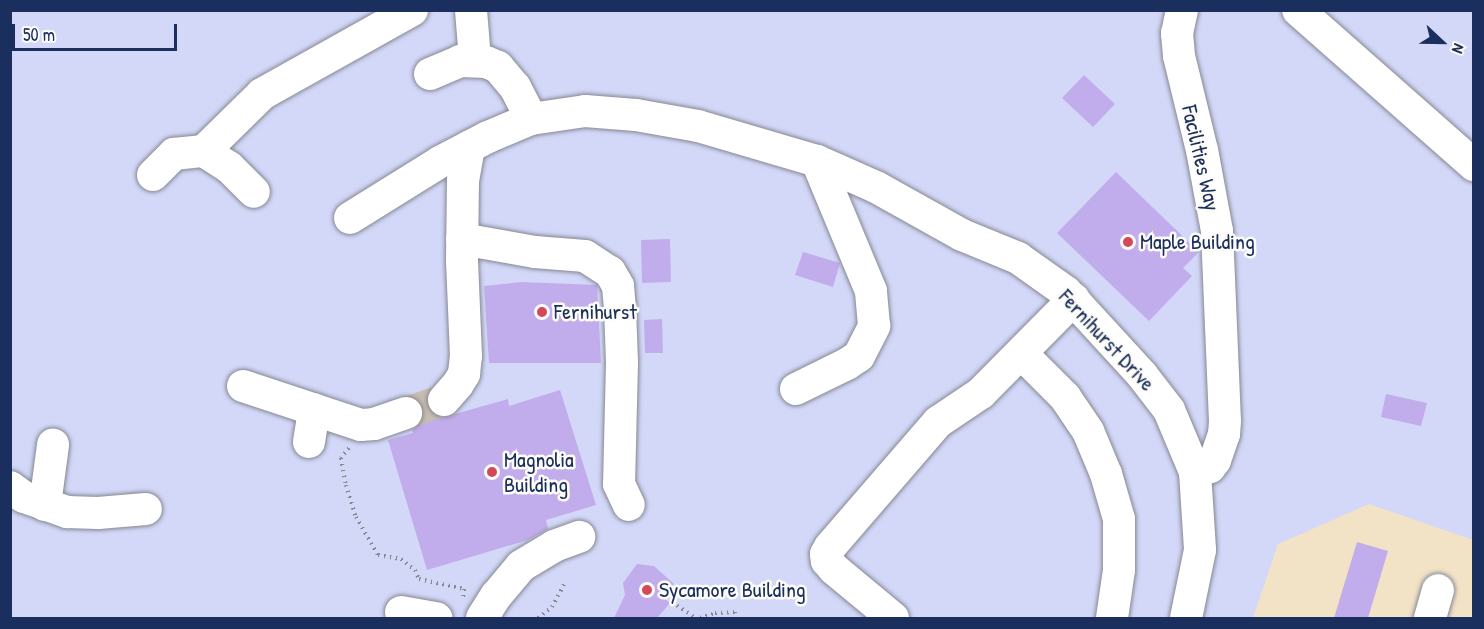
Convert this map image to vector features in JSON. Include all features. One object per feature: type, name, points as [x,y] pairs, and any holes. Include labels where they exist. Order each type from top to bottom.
[{"type":"lane","points":[[204,151],[262,94],[412,10]]},
{"type":"lane","points":[[471,10],[475,60]]},
{"type":"lane","name":"Facilities Way","points":[[1182,10],[1178,22],[1177,44],[1217,231],[1225,422],[1224,434],[1215,460],[1210,467],[1195,472]]},
{"type":"lane","points":[[1298,10],[1473,165]]},
{"type":"lane","points":[[429,74],[460,61],[486,62],[504,74],[515,87],[531,119]]},
{"type":"lane","name":"Fernihurst Drive","points":[[350,218],[394,189],[469,147],[531,119],[585,111],[670,119],[803,158],[876,186],[962,235],[1018,258],[1074,300],[1142,375],[1169,410],[1195,472],[1200,550],[1186,618]]},
{"type":"lane","points":[[444,400],[464,374],[466,356],[462,239],[464,181],[469,147]]},
{"type":"lane","points":[[153,175],[174,154],[204,151],[229,167],[254,192]]},
{"type":"lane","points":[[796,389],[826,376],[859,356],[874,326],[871,291],[803,158]]},
{"type":"lane","points":[[462,239],[535,252],[585,256],[610,272],[618,286],[620,308],[622,363],[619,484],[629,505]]},
{"type":"lane","points":[[893,618],[834,569],[827,561],[826,554],[938,422],[981,393],[1074,300]]},
{"type":"lane","points":[[1022,354],[1065,397],[1088,431],[1106,474],[1119,519],[1119,570],[1112,618]]},
{"type":"lane","points":[[243,386],[360,425],[374,424],[406,413]]},
{"type":"lane","points":[[309,442],[314,409]]},
{"type":"lane","points":[[45,505],[53,445]]},
{"type":"lane","points":[[10,487],[24,497],[67,512],[146,509]]},
{"type":"lane","points":[[473,610],[496,596],[521,566],[554,546],[579,537]]},
{"type":"lane","points":[[401,612],[436,618]]},
{"type":"path","points":[[352,445],[342,458],[346,485],[356,517],[378,555],[401,559],[415,570],[419,579],[464,589],[473,610]]},
{"type":"path","points":[[538,618],[552,607],[565,583]]},
{"type":"path","points":[[672,602],[698,618],[735,612],[736,618]]},
{"type":"shaded area","points":[[10,11],[1473,11],[1473,540],[1369,504],[1278,544],[1253,618],[11,618]]},
{"type":"building","points":[[1084,75],[1115,104],[1093,127],[1062,98]]},
{"type":"building","name":"Maple Building","points":[[1116,172],[1199,252],[1183,268],[1192,276],[1149,321],[1057,233]]},
{"type":"building","points":[[670,239],[671,282],[642,283],[641,240]]},
{"type":"building","points":[[803,252],[840,263],[833,287],[795,275]]},
{"type":"building","name":"Fernihurst","points":[[521,282],[597,285],[601,363],[489,363],[484,286]]},
{"type":"building","points":[[662,319],[663,353],[645,353],[644,320]]},
{"type":"building","name":"Magnolia Building","points":[[560,390],[596,505],[546,520],[548,529],[528,540],[427,570],[388,440],[413,433],[412,430],[420,424],[424,416],[423,408],[414,398],[428,394],[427,406],[433,414],[441,418],[508,399],[509,406]]},
{"type":"building","points":[[1386,394],[1427,403],[1421,426],[1381,417]]},
{"type":"building","points":[[1357,542],[1388,551],[1368,618],[1334,618]]},
{"type":"building","name":"Sycamore Building","points":[[637,564],[654,566],[674,584],[664,598],[670,603],[657,618],[614,618],[625,595],[623,583]]},
{"type":"tunnel","points":[[406,413],[444,400]]},
{"type":"place","name":"Maple Building","points":[[1128,242]]},
{"type":"place","name":"Fernihurst","points":[[542,312]]},
{"type":"place","name":"Magnolia Building","points":[[492,472]]},
{"type":"place","name":"Sycamore Building","points":[[647,590]]}]
